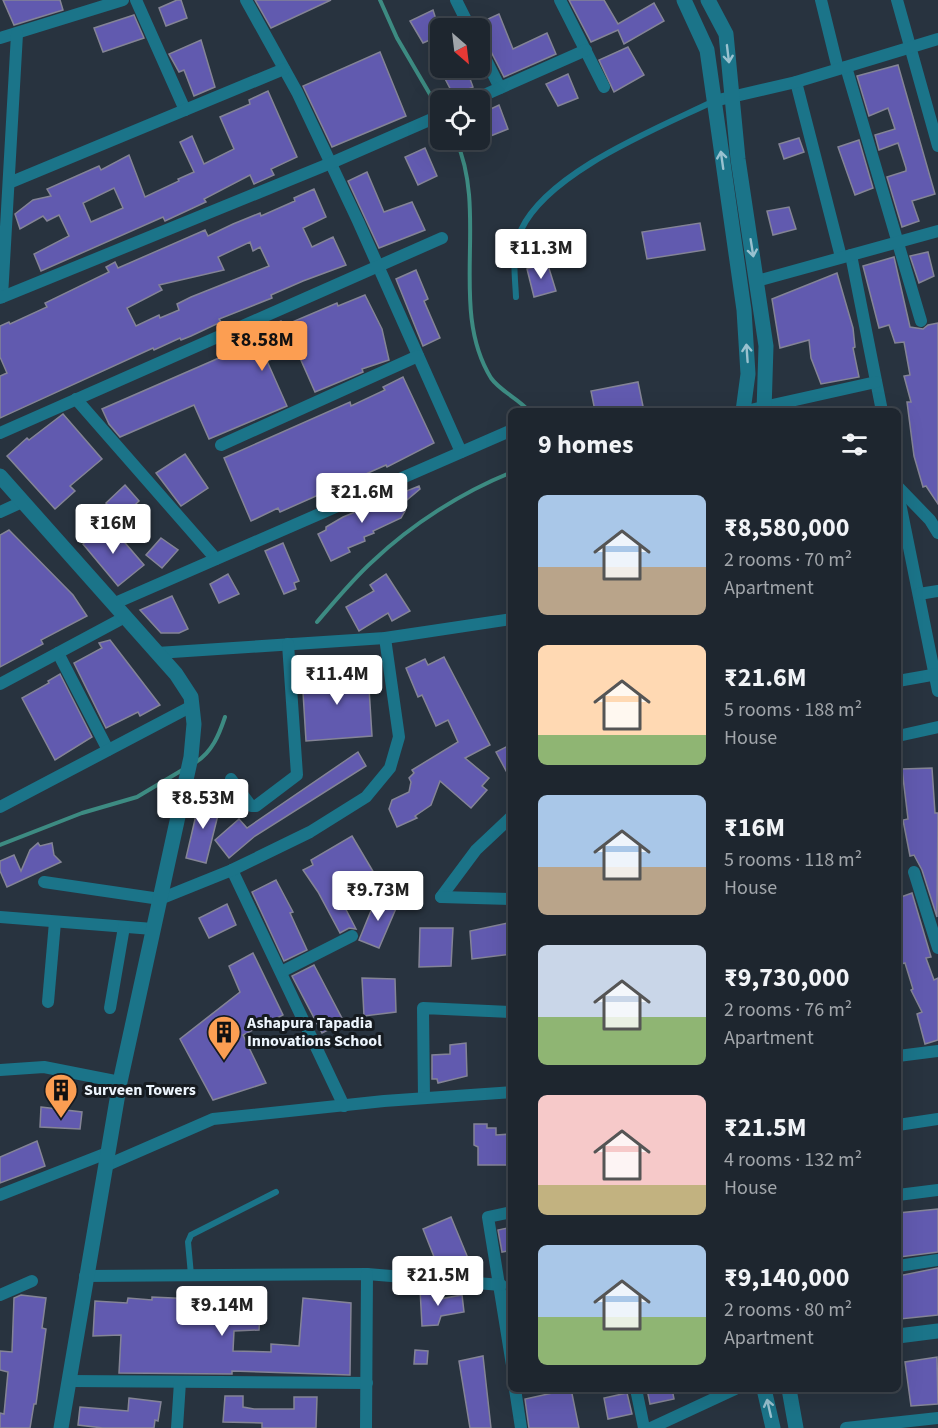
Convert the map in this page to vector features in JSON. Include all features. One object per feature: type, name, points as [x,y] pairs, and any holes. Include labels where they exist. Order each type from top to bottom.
[{"type":"street","points":[[0,38],[123,0]]},
{"type":"street","points":[[136,0],[185,110]]},
{"type":"street","points":[[246,0],[331,163],[461,452]]},
{"type":"street","points":[[456,0],[465,18]]},
{"type":"street","points":[[560,0],[604,87]]},
{"type":"street","points":[[684,0],[707,50],[744,310],[748,374],[745,408]]},
{"type":"street","points":[[708,0],[726,34],[738,159],[766,346],[765,408]]},
{"type":"street","points":[[821,0],[900,241],[921,321]]},
{"type":"street","points":[[897,0],[938,146]]},
{"type":"street","points":[[17,34],[1,297],[331,163],[430,119]]},
{"type":"street","points":[[714,101],[796,82],[938,39]]},
{"type":"street","points":[[490,92],[586,50]]},
{"type":"street","points":[[490,68],[500,88]]},
{"type":"street","points":[[9,183],[284,69]]},
{"type":"street","points":[[796,82],[846,256],[881,408]]},
{"type":"street","points":[[757,281],[938,231]]},
{"type":"street","points":[[0,433],[442,238]]},
{"type":"street","points":[[221,445],[418,356]]},
{"type":"street","points":[[769,408],[876,382]]},
{"type":"street","points":[[76,399],[216,559]]},
{"type":"street","points":[[114,604],[508,432]]},
{"type":"street","points":[[0,476],[176,674],[191,697],[194,724],[188,778],[120,1082],[85,1275],[61,1428]]},
{"type":"street","points":[[901,490],[930,520],[938,534]]},
{"type":"street","points":[[0,512],[22,502]]},
{"type":"street","points":[[901,507],[938,691]]},
{"type":"street","points":[[919,594],[938,591]]},
{"type":"street","points":[[0,684],[125,617]]},
{"type":"street","points":[[157,653],[385,638],[508,620]]},
{"type":"street","points":[[44,882],[160,899],[232,870],[310,832],[366,797],[390,768],[399,737],[385,638]]},
{"type":"street","points":[[231,779],[251,807],[297,775],[288,644]]},
{"type":"street","points":[[58,653],[108,750]]},
{"type":"street","points":[[901,681],[936,675]]},
{"type":"street","points":[[0,806],[192,706]]},
{"type":"street","points":[[901,735],[938,728]]},
{"type":"street","points":[[508,820],[476,850],[441,897],[508,899]]},
{"type":"street","points":[[232,870],[344,1106]]},
{"type":"street","points":[[914,872],[938,948]]},
{"type":"street","points":[[0,917],[153,929]]},
{"type":"street","points":[[48,1002],[55,922]]},
{"type":"street","points":[[110,1008],[124,927]]},
{"type":"street","points":[[281,972],[352,936]]},
{"type":"street","points":[[423,1098],[423,1008],[508,1012]]},
{"type":"street","points":[[901,1056],[938,1051]]},
{"type":"street","points":[[0,1070],[44,1066],[120,1082]]},
{"type":"street","points":[[0,1195],[106,1160],[213,1119],[423,1098],[508,1092]]},
{"type":"street","points":[[901,1125],[938,1119]]},
{"type":"street","points":[[901,1195],[938,1190]]},
{"type":"street","points":[[507,1304],[501,1285],[488,1217],[508,1213]]},
{"type":"street","points":[[901,1266],[938,1260]]},
{"type":"street","points":[[85,1275],[367,1274],[501,1285]]},
{"type":"street","points":[[366,1428],[367,1274]]},
{"type":"street","points":[[0,1296],[32,1281]]},
{"type":"street","points":[[901,1336],[938,1331]]},
{"type":"street","points":[[69,1381],[367,1383]]},
{"type":"street","points":[[177,1428],[180,1382]]},
{"type":"street","points":[[515,1392],[521,1428]]},
{"type":"street","points":[[637,1392],[644,1428]]},
{"type":"street","points":[[651,1428],[729,1392]]},
{"type":"street","points":[[765,1392],[773,1428]]},
{"type":"street","points":[[790,1392],[796,1428]]},
{"type":"street","points":[[846,1428],[938,1418]]},
{"type":"lane","points":[[516,297],[514,250],[521,230],[534,210],[588,164],[714,101]]},
{"type":"lane","points":[[190,1275],[188,1242],[191,1235],[276,1192]]},
{"type":"building","points":[[3,0],[60,0],[63,10],[14,25]]},
{"type":"building","points":[[181,0],[187,18],[166,26],[159,8]]},
{"type":"building","points":[[255,0],[331,0],[271,28]]},
{"type":"building","points":[[569,0],[604,0],[618,24],[654,3],[664,21],[624,44],[618,30],[591,42]]},
{"type":"building","points":[[433,10],[436,18],[430,18],[430,40],[423,43],[410,21]]},
{"type":"building","points":[[499,14],[513,49],[547,33],[556,54],[504,77],[490,50],[490,18]]},
{"type":"building","points":[[134,15],[144,38],[103,52],[94,28]]},
{"type":"building","points":[[201,40],[215,87],[194,96],[184,70],[179,72],[169,54]]},
{"type":"building","points":[[628,47],[644,75],[614,92],[599,60]]},
{"type":"building","points":[[380,52],[406,116],[332,147],[303,86]]},
{"type":"building","points":[[898,65],[935,194],[912,201],[919,221],[902,227],[887,177],[906,171],[906,168],[898,143],[879,150],[875,135],[895,129],[888,108],[869,116],[857,76]]},
{"type":"building","points":[[568,74],[578,98],[558,106],[546,84]]},
{"type":"building","points":[[445,78],[470,78],[473,87],[467,90],[451,90]]},
{"type":"building","points":[[268,91],[297,157],[271,169],[274,175],[254,184],[250,175],[204,199],[206,202],[165,221],[163,217],[41,271],[34,254],[69,236],[59,215],[47,221],[43,216],[20,229],[15,214],[33,200],[51,196],[47,189],[99,166],[101,170],[129,155],[145,197],[179,181],[178,179],[194,172],[180,142],[192,136],[204,164],[234,149],[220,117],[250,104],[249,100]],"holes":[[[114,188],[123,208],[91,222],[83,203]]]},
{"type":"building","points":[[499,105],[508,129],[490,136],[490,109]]},
{"type":"building","points":[[799,138],[804,152],[784,159],[779,144]]},
{"type":"building","points":[[859,140],[873,188],[855,195],[838,147]]},
{"type":"building","points":[[425,148],[437,176],[418,185],[405,157]]},
{"type":"building","points":[[367,172],[384,212],[412,202],[425,230],[379,248],[348,181]]},
{"type":"building","points":[[314,189],[326,217],[303,228],[312,247],[333,237],[346,265],[271,295],[272,298],[219,319],[221,322],[191,336],[181,340],[180,338],[154,350],[153,348],[0,418],[0,376],[7,373],[0,357],[0,326],[9,322],[10,324],[47,307],[45,303],[109,272],[106,267],[115,262],[118,268],[205,230],[208,236],[260,213],[261,216],[295,201],[294,198]],"holes":[[[250,242],[253,251],[260,247],[269,266],[191,297],[177,304],[179,310],[160,318],[159,315],[136,326],[127,308],[162,290],[159,285],[224,270],[218,257]]]},
{"type":"building","points":[[789,207],[796,229],[773,235],[767,211]]},
{"type":"building","points":[[700,223],[705,250],[647,259],[642,232]]},
{"type":"building","points":[[928,252],[934,276],[919,283],[910,256]]},
{"type":"building","points":[[894,257],[910,327],[923,329],[928,325],[938,323],[938,504],[926,486],[923,487],[914,456],[907,402],[911,402],[904,376],[910,375],[904,342],[895,343],[889,325],[879,328],[863,266]]},
{"type":"building","points":[[547,262],[556,291],[534,297],[527,269]]},
{"type":"building","points":[[416,270],[428,299],[424,301],[440,338],[423,346],[396,279]]},
{"type":"building","points":[[837,273],[853,328],[855,347],[853,348],[859,377],[821,384],[811,358],[809,340],[780,348],[772,299]]},
{"type":"building","points":[[365,295],[382,329],[389,360],[362,369],[363,372],[315,392],[296,349],[267,361],[287,406],[209,439],[194,405],[120,437],[109,424],[102,409],[265,338],[261,330],[281,321],[283,326],[337,303],[338,306]]},
{"type":"building","points":[[403,377],[434,443],[387,467],[386,465],[280,512],[278,508],[251,521],[224,458],[350,402],[351,406],[385,390],[383,387]]},
{"type":"building","points":[[638,382],[643,408],[594,408],[591,391]]},
{"type":"building","points":[[63,414],[102,459],[70,486],[75,491],[55,509],[7,456],[27,438],[29,440]]},
{"type":"building","points":[[185,454],[208,488],[181,506],[156,473]]},
{"type":"building","points":[[125,485],[139,501],[120,519],[106,503]]},
{"type":"building","points":[[419,486],[420,489],[401,505],[405,511],[401,518],[373,531],[374,533],[364,537],[365,541],[348,548],[350,552],[331,561],[318,534],[326,530],[326,527],[343,517]]},
{"type":"building","points":[[108,523],[144,565],[118,586],[83,544]]},
{"type":"building","points":[[9,530],[73,595],[87,616],[41,640],[43,644],[0,667],[0,535]]},
{"type":"building","points":[[161,538],[178,550],[162,568],[146,555]]},
{"type":"building","points":[[283,543],[299,581],[294,583],[296,589],[284,594],[265,551]]},
{"type":"building","points":[[228,574],[239,594],[219,603],[210,584]]},
{"type":"building","points":[[386,574],[410,611],[392,621],[388,613],[359,631],[346,607],[374,591],[370,585]]},
{"type":"building","points":[[172,596],[188,629],[179,633],[161,633],[140,610]]},
{"type":"building","points":[[110,640],[160,705],[140,716],[138,712],[106,728],[74,663],[102,648],[99,643]]},
{"type":"building","points":[[444,657],[490,745],[465,758],[489,778],[482,786],[487,790],[471,808],[440,781],[431,805],[415,816],[417,818],[397,827],[389,809],[392,800],[409,792],[411,782],[409,778],[414,773],[412,770],[458,742],[448,720],[436,726],[422,695],[418,697],[406,668],[425,659],[428,665]]},
{"type":"building","points":[[368,672],[372,736],[306,741],[302,676]]},
{"type":"building","points":[[60,674],[92,737],[55,760],[22,698]]},
{"type":"building","points":[[508,746],[508,774],[496,752]]},
{"type":"building","points":[[358,752],[366,766],[255,836],[229,858],[215,840],[239,819],[247,828]]},
{"type":"building","points":[[932,768],[935,813],[938,813],[937,917],[922,870],[914,855],[910,856],[903,820],[908,819],[902,769]]},
{"type":"building","points":[[200,798],[221,803],[206,863],[186,858]]},
{"type":"building","points":[[352,836],[374,873],[338,894],[356,929],[349,928],[340,933],[303,870],[313,865],[311,860]]},
{"type":"building","points":[[38,843],[40,846],[52,843],[54,855],[61,862],[7,887],[0,871],[0,861],[14,855],[21,871],[30,850]]},
{"type":"building","points":[[276,880],[293,912],[290,913],[307,950],[284,961],[252,892]]},
{"type":"building","points":[[912,893],[931,957],[926,958],[934,980],[938,978],[938,1040],[925,1044],[917,1014],[922,1012],[911,990],[913,989],[905,963],[901,964],[901,897]]},
{"type":"building","points":[[377,896],[397,906],[379,948],[359,940]]},
{"type":"building","points":[[227,904],[236,925],[209,938],[199,918]]},
{"type":"building","points":[[508,923],[508,954],[472,959],[470,931]]},
{"type":"building","points":[[420,928],[453,928],[451,966],[419,967]]},
{"type":"building","name":"Ashapura Tapadia Innovations School","points":[[253,953],[283,1015],[243,1035],[266,1083],[213,1100],[180,1039],[240,992],[229,966]]},
{"type":"building","points":[[314,965],[344,1022],[322,1033],[292,976]]},
{"type":"building","points":[[362,978],[395,979],[396,1012],[364,1016]]},
{"type":"building","points":[[466,1043],[467,1076],[438,1083],[437,1079],[432,1079],[432,1055],[450,1054],[450,1045]]},
{"type":"building","name":"Surveen Towers","points":[[41,1107],[82,1112],[80,1129],[40,1127]]},
{"type":"building","points":[[474,1124],[487,1124],[487,1128],[496,1128],[496,1135],[508,1134],[508,1165],[478,1165],[478,1147],[474,1145]]},
{"type":"building","points":[[37,1141],[45,1166],[0,1183],[0,1157]]},
{"type":"building","points":[[938,1209],[938,1252],[901,1257],[901,1213]]},
{"type":"building","points":[[451,1217],[470,1263],[447,1272],[440,1272],[423,1229]]},
{"type":"building","points":[[508,1228],[508,1251],[502,1252],[498,1230]]},
{"type":"building","points":[[938,1268],[938,1315],[901,1319],[901,1275]]},
{"type":"building","points":[[434,1288],[434,1300],[462,1295],[464,1312],[441,1316],[438,1325],[422,1326],[420,1289]]},
{"type":"building","points":[[21,1295],[46,1298],[42,1328],[46,1329],[36,1404],[34,1404],[30,1428],[0,1428],[0,1413],[4,1414],[8,1372],[0,1370],[0,1351],[12,1352],[14,1298]]},
{"type":"building","points":[[241,1296],[261,1297],[259,1330],[234,1331],[233,1351],[271,1352],[271,1344],[299,1346],[303,1298],[351,1303],[350,1375],[232,1371],[232,1374],[119,1373],[121,1335],[93,1336],[95,1301],[127,1303],[128,1298],[152,1300],[152,1297],[241,1301]]},
{"type":"building","points":[[415,1350],[428,1351],[427,1364],[414,1364]]},
{"type":"building","points":[[483,1356],[491,1428],[470,1428],[459,1361]]},
{"type":"building","points":[[937,1357],[938,1404],[911,1406],[905,1362]]},
{"type":"building","points":[[557,1392],[572,1392],[579,1428],[529,1428],[525,1399]]},
{"type":"building","points":[[648,1392],[673,1392],[674,1399],[650,1404]]},
{"type":"building","points":[[627,1393],[632,1414],[608,1419],[604,1398]]},
{"type":"building","points":[[225,1396],[243,1396],[243,1407],[254,1409],[294,1409],[294,1397],[317,1397],[316,1428],[262,1428],[262,1423],[223,1422]]},
{"type":"building","points":[[129,1398],[161,1402],[158,1421],[155,1420],[154,1428],[103,1428],[78,1425],[80,1407],[128,1411]]},
{"type":"waterway","points":[[380,0],[397,38],[430,94]]},
{"type":"waterway","points":[[459,150],[465,169],[469,199],[470,292],[472,322],[479,351],[495,383],[526,408]]},
{"type":"waterway","points":[[317,622],[358,575],[404,534],[456,499],[508,474]]},
{"type":"waterway","points":[[196,762],[214,742],[225,717]]},
{"type":"waterway","points":[[0,845],[82,813],[137,797],[184,769]]},
{"type":"place","name":"Ashapura Tapadia Innovations School","points":[[224,1061]]},
{"type":"place","name":"Surveen Towers","points":[[61,1119]]}]
